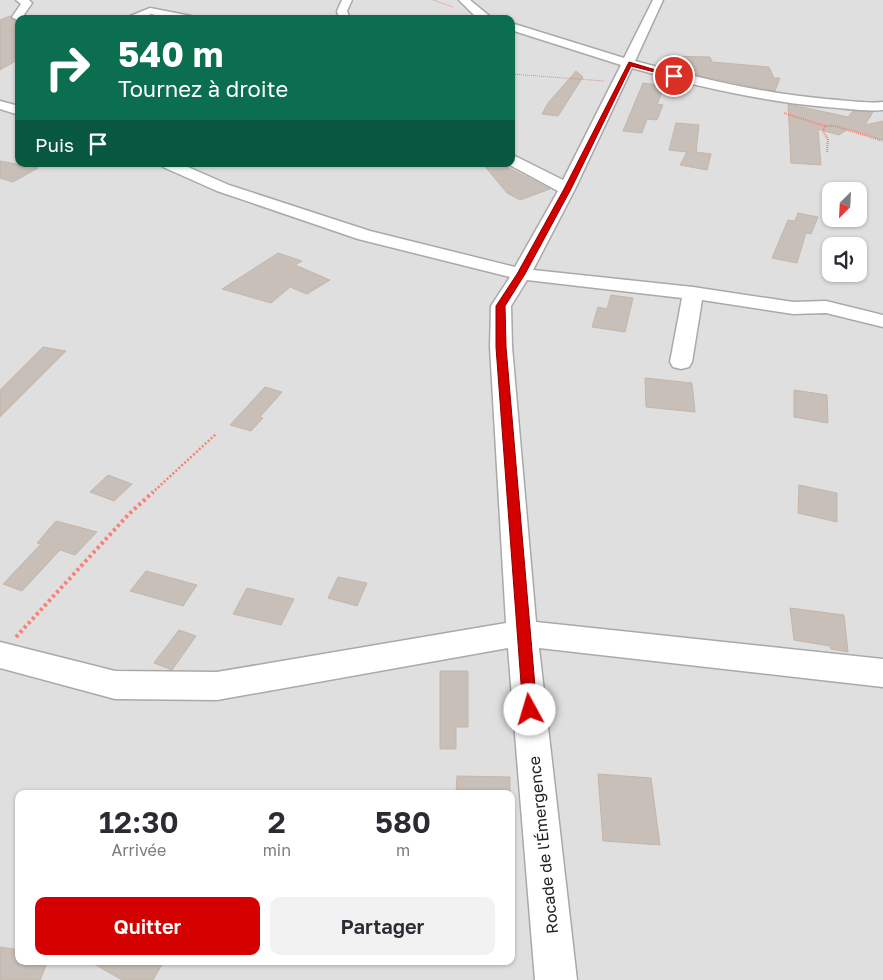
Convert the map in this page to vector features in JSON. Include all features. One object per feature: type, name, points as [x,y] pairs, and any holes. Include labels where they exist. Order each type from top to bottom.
[{"type":"street","points":[[18,15],[27,2],[21,0]]},
{"type":"street","points":[[344,15],[342,11],[347,0]]},
{"type":"street","points":[[464,0],[483,15]]},
{"type":"street","name":"Rocade de l'Émergence","points":[[556,980],[522,633],[501,347],[501,306],[521,274],[567,189],[629,64],[658,0]]},
{"type":"street","points":[[139,15],[150,11],[170,15]]},
{"type":"street","points":[[515,27],[629,64],[696,82],[767,97],[881,109]]},
{"type":"street","points":[[0,105],[15,110]]},
{"type":"street","points":[[515,160],[567,189]]},
{"type":"street","points":[[176,167],[223,188],[364,235],[521,274],[693,293],[793,308],[826,307],[883,321]]},
{"type":"street","points":[[681,362],[693,293]]},
{"type":"street","points":[[6,648],[115,685],[217,686],[522,633],[883,674]]},
{"type":"path","points":[[515,74],[619,82]]},
{"type":"path","points":[[827,152],[828,139],[823,134],[826,126],[835,126],[883,141]]},
{"type":"path","points":[[6,648],[128,515],[216,434]]},
{"type":"shaded area","points":[[0,0],[883,0],[883,980],[0,980]]},
{"type":"building","points":[[10,16],[11,19],[15,20],[15,61],[0,70],[0,20]]},
{"type":"building","points":[[666,56],[710,57],[712,62],[769,67],[774,78],[780,78],[775,91],[749,86],[683,72]]},
{"type":"building","points":[[576,71],[583,77],[558,116],[542,114],[548,103]]},
{"type":"building","points":[[643,83],[665,86],[657,104],[663,105],[657,120],[647,119],[642,133],[623,131]]},
{"type":"building","points":[[788,104],[848,117],[853,111],[873,112],[865,125],[883,121],[883,140],[848,129],[839,135],[818,129],[821,165],[791,163]]},
{"type":"building","points":[[676,123],[699,125],[696,152],[711,154],[707,170],[680,165],[687,152],[669,150]]},
{"type":"building","points":[[0,161],[15,164],[15,167],[38,168],[13,182],[0,178]]},
{"type":"building","points":[[485,167],[507,167],[550,189],[520,200],[507,193]]},
{"type":"building","points":[[798,213],[818,217],[811,234],[806,233],[797,263],[772,258],[788,220],[795,221]]},
{"type":"building","points":[[278,253],[302,261],[295,265],[330,280],[307,294],[290,287],[271,303],[222,289]]},
{"type":"building","points":[[611,295],[633,298],[625,332],[592,327],[598,307],[607,309]]},
{"type":"building","points":[[43,347],[66,351],[0,417],[0,390]]},
{"type":"building","points":[[645,378],[692,383],[695,412],[646,407]]},
{"type":"building","points":[[265,387],[282,392],[260,417],[263,418],[251,431],[230,425]]},
{"type":"building","points":[[794,390],[827,395],[828,423],[794,417]]},
{"type":"building","points":[[108,475],[132,484],[114,501],[90,492]]},
{"type":"building","points":[[799,485],[837,493],[837,522],[798,513]]},
{"type":"building","points":[[56,521],[97,532],[75,555],[60,550],[22,591],[3,584],[41,544],[37,543]]},
{"type":"building","points":[[146,571],[197,585],[183,606],[130,591]]},
{"type":"building","points":[[338,577],[367,583],[357,606],[328,598]]},
{"type":"building","points":[[247,588],[294,599],[281,625],[233,614]]},
{"type":"building","points":[[790,608],[844,615],[848,652],[831,649],[830,646],[794,640]]},
{"type":"building","points":[[179,630],[196,636],[172,670],[154,663]]},
{"type":"building","points":[[440,671],[468,671],[468,727],[456,727],[456,749],[440,749]]},
{"type":"building","points":[[598,774],[651,778],[660,845],[603,841]]},
{"type":"building","points":[[457,776],[510,777],[510,790],[456,790]]},
{"type":"building","points":[[0,947],[15,949],[15,965],[46,965],[40,980],[0,980]]},
{"type":"building","points":[[96,965],[162,965],[153,980],[122,980]]},
{"type":"route","points":[[530,710],[522,633],[501,347],[501,306],[521,274],[567,189],[629,64],[674,76]]}]
